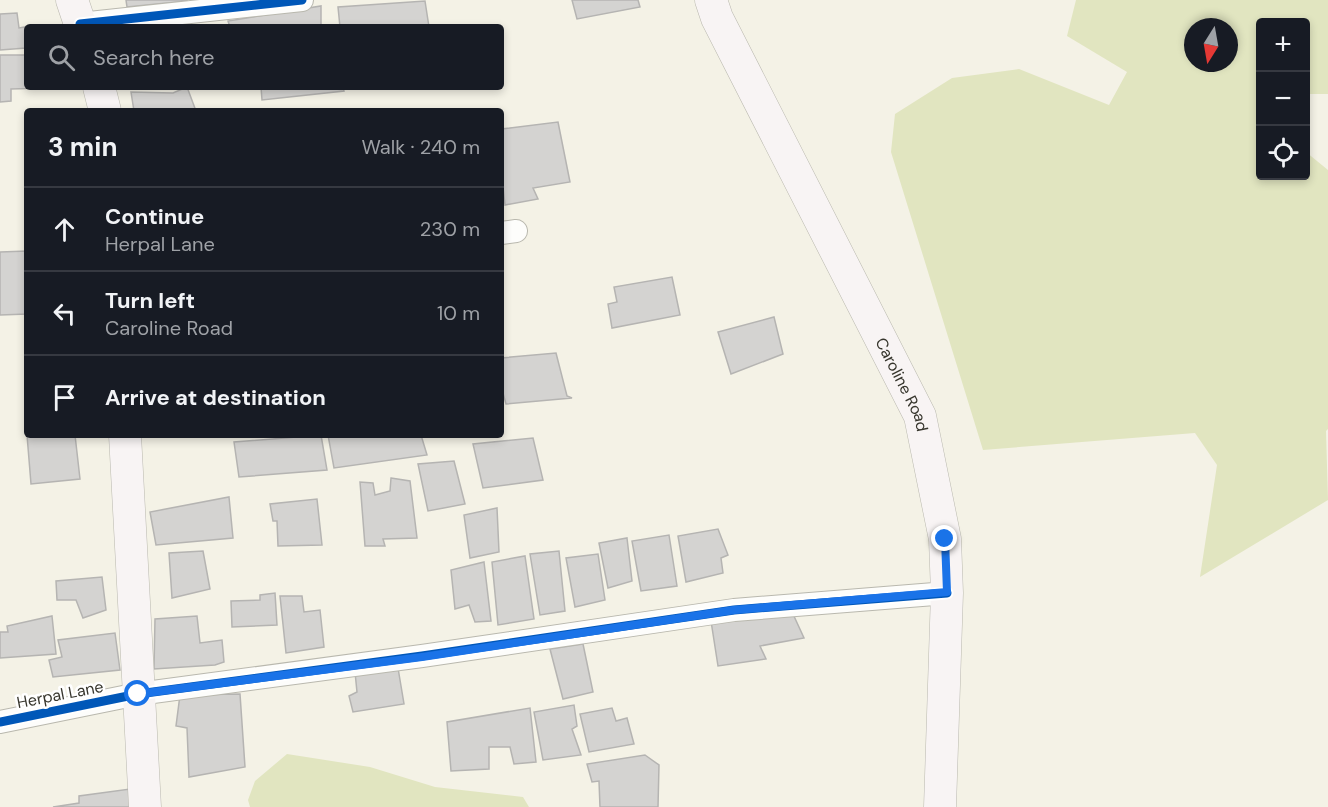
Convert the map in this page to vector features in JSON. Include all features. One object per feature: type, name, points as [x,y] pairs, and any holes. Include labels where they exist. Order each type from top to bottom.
[{"type":"main road","name":"Caroline Road","points":[[711,0],[722,28],[920,416],[945,539],[947,592],[940,807]]},
{"type":"main road","points":[[100,90],[104,108]]},
{"type":"main road","points":[[125,438],[145,807]]},
{"type":"street","points":[[77,17],[302,0]]},
{"type":"street","name":"Herpal Lane","points":[[0,722],[138,694],[422,657],[734,610],[947,592]]},
{"type":"green space","points":[[1076,0],[1328,0],[1328,94],[1310,94],[1310,18],[1256,18],[1256,180],[1310,180],[1310,155],[1328,170],[1328,429],[1326,431],[1328,500],[1200,577],[1217,465],[1195,433],[983,450],[891,152],[895,114],[952,78],[1019,69],[1109,105],[1127,72],[1067,36]]},
{"type":"green space","points":[[287,754],[370,767],[435,787],[523,797],[529,807],[250,807],[248,800],[255,781]]},
{"type":"building","points":[[126,0],[187,0],[187,1],[127,7]]},
{"type":"building","points":[[572,0],[638,0],[640,7],[577,19]]},
{"type":"building","points":[[425,1],[429,24],[340,24],[338,7]]},
{"type":"building","points":[[321,6],[321,24],[229,24],[228,21]]},
{"type":"building","points":[[17,13],[19,28],[24,27],[24,48],[0,50],[0,14]]},
{"type":"building","points":[[0,55],[24,55],[24,89],[11,89],[11,101],[0,102]]},
{"type":"building","points":[[188,90],[195,108],[134,108],[131,92],[173,93]]},
{"type":"building","points":[[261,90],[344,91],[262,100]]},
{"type":"building","points":[[558,122],[570,182],[533,188],[538,199],[505,205],[504,129]]},
{"type":"building","points":[[24,251],[24,314],[0,315],[0,252]]},
{"type":"building","points":[[672,277],[680,315],[612,328],[608,304],[617,302],[614,287]]},
{"type":"building","points":[[774,317],[783,354],[731,374],[718,332]]},
{"type":"building","points":[[556,353],[567,396],[572,398],[506,404],[504,358]]},
{"type":"building","points":[[27,438],[75,438],[80,479],[31,484]]},
{"type":"building","points":[[322,438],[327,470],[239,477],[234,442]]},
{"type":"building","points":[[329,438],[422,438],[427,455],[334,468]]},
{"type":"building","points":[[533,438],[543,480],[483,488],[473,444]]},
{"type":"building","points":[[454,461],[465,504],[428,511],[418,464]]},
{"type":"building","points":[[391,478],[410,481],[417,538],[383,539],[385,546],[365,546],[360,482],[373,483],[375,495],[390,491]]},
{"type":"building","points":[[229,497],[233,538],[156,545],[150,512]]},
{"type":"building","points":[[317,499],[322,545],[278,546],[277,521],[273,521],[270,504]]},
{"type":"building","points":[[497,508],[499,552],[470,558],[464,515]]},
{"type":"building","points":[[718,529],[728,555],[721,558],[723,573],[686,582],[678,536]]},
{"type":"building","points":[[669,535],[677,586],[641,591],[632,541]]},
{"type":"building","points":[[627,538],[632,581],[608,588],[599,543]]},
{"type":"building","points":[[203,551],[210,589],[172,598],[169,553]]},
{"type":"building","points":[[559,551],[565,611],[540,615],[530,554]]},
{"type":"building","points":[[598,554],[605,600],[575,607],[566,558]]},
{"type":"building","points":[[525,556],[534,619],[498,625],[492,562]]},
{"type":"building","points":[[484,562],[491,621],[475,622],[469,605],[455,609],[451,570]]},
{"type":"building","points":[[102,577],[106,610],[83,618],[76,600],[57,600],[56,581]]},
{"type":"building","points":[[275,593],[277,625],[232,627],[231,601],[260,600],[260,595]]},
{"type":"building","points":[[280,596],[302,596],[304,612],[320,610],[324,647],[286,653]]},
{"type":"building","points":[[793,614],[804,638],[760,646],[766,659],[718,666],[711,621]]},
{"type":"building","points":[[52,616],[56,654],[0,658],[0,632],[8,632],[7,626]]},
{"type":"building","points":[[197,616],[200,643],[222,640],[224,662],[215,665],[154,669],[155,619]]},
{"type":"building","points":[[115,633],[120,670],[53,677],[49,660],[62,657],[58,640]]},
{"type":"building","points":[[583,644],[593,692],[563,699],[550,649]]},
{"type":"building","points":[[398,668],[404,704],[353,712],[349,696],[357,692],[355,672]]},
{"type":"building","points":[[240,694],[245,767],[189,777],[187,728],[176,726],[180,695]]},
{"type":"building","points":[[574,705],[577,726],[572,729],[581,755],[543,760],[534,712]]},
{"type":"building","points":[[530,708],[536,762],[514,764],[510,747],[489,747],[489,769],[451,771],[447,722]]},
{"type":"building","points":[[612,708],[616,721],[627,718],[634,744],[589,752],[580,714]]},
{"type":"building","points":[[645,755],[659,765],[658,807],[600,807],[599,781],[592,782],[587,764]]},
{"type":"building","points":[[130,789],[131,807],[53,807],[79,803],[79,796]]},
{"type":"cycle path","points":[[80,24],[302,0]]},
{"type":"cycle path","points":[[0,722],[138,694],[422,656],[734,610],[947,593]]},
{"type":"route","points":[[138,694],[422,657],[734,610],[947,592],[945,539]]}]
